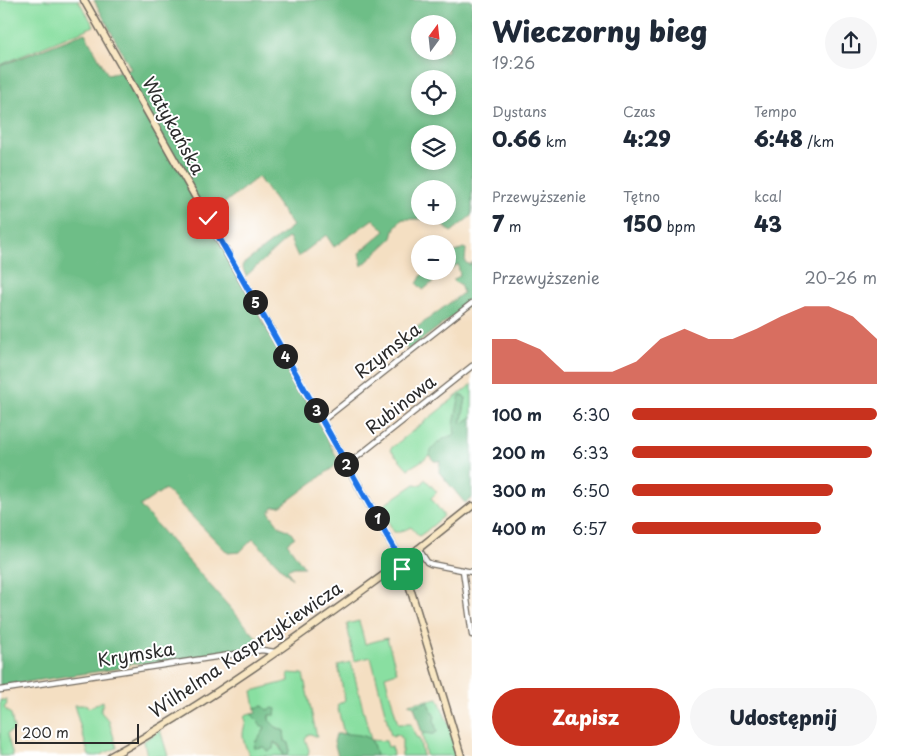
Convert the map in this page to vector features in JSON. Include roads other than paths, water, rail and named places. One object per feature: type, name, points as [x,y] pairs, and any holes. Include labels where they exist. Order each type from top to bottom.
[{"type":"street","name":"Watykańska","points":[[84,0],[398,555]]},
{"type":"street","name":"Rzymska","points":[[322,421],[472,303]]},
{"type":"street","name":"Rubinowa","points":[[347,465],[472,366]]},
{"type":"street","points":[[404,568],[408,565],[408,557],[472,506]]},
{"type":"street","points":[[418,548],[427,562],[431,564],[472,572]]},
{"type":"street","points":[[404,568],[396,566],[394,561],[398,555],[403,554],[408,557]]},
{"type":"street","name":"Wilhelma Kasprzykiewicza","points":[[111,756],[238,678],[396,566]]},
{"type":"street","points":[[404,568],[461,756]]},
{"type":"street","points":[[463,570],[472,635]]},
{"type":"street","name":"Krymska","points":[[0,690],[262,650],[276,652]]}]
